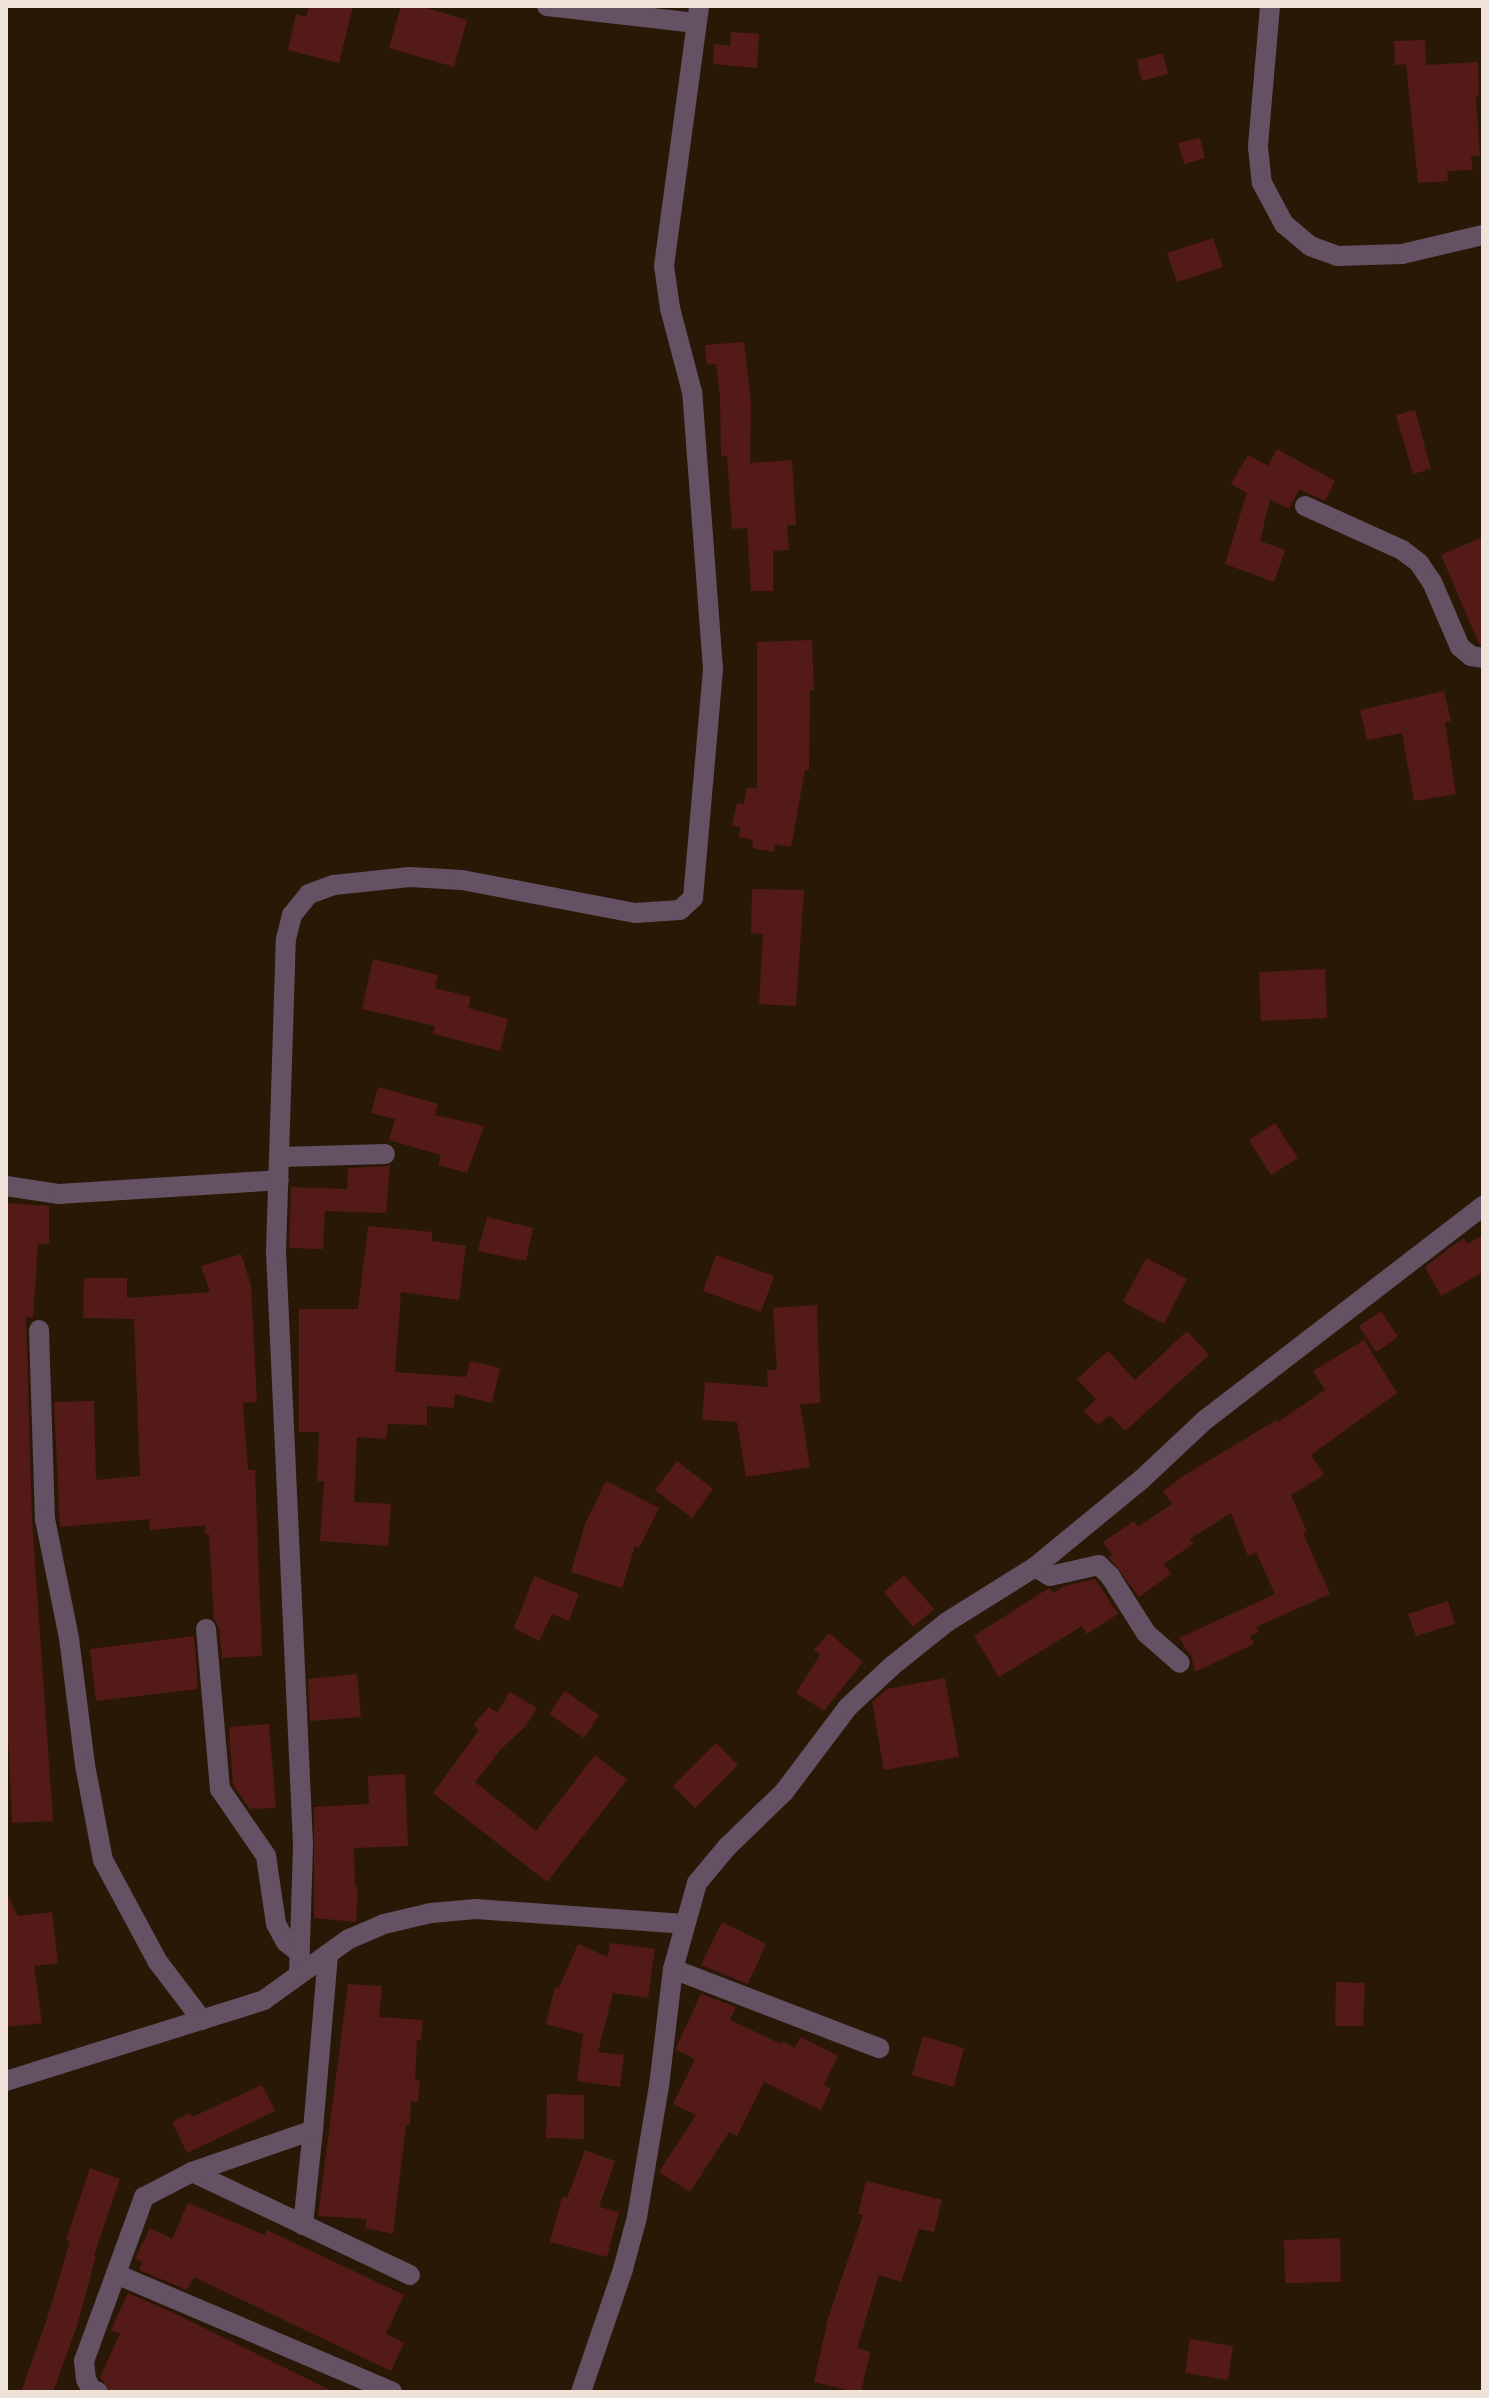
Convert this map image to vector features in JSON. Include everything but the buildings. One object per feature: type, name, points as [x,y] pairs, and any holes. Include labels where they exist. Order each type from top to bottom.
[{"type":"street","points":[[299,1974],[303,1844],[276,1252],[286,939],[292,915],[309,894],[334,885],[410,877],[462,880],[635,913],[680,910],[693,898],[713,669],[692,392],[670,308],[664,266],[697,14],[547,6]]},
{"type":"street","points":[[1270,6],[1258,147],[1262,183],[1284,224],[1310,246],[1352,257],[1402,254],[1483,235]]},
{"type":"street","points":[[1305,506],[1402,550],[1419,563],[1432,582],[1460,647],[1471,656],[1483,658]]},
{"type":"street","points":[[280,1157],[385,1154]]},
{"type":"street","points":[[6,1186],[59,1194],[279,1180]]},
{"type":"street","points":[[581,2392],[623,2269],[637,2217],[661,2072],[673,1969],[683,1924],[697,1883],[727,1847],[784,1792],[848,1707],[947,1622],[1035,1567],[1121,1498],[1205,1420],[1483,1206]]},
{"type":"street","points":[[39,1330],[45,1519],[69,1638],[85,1765],[103,1860],[158,1962],[202,2020]]},
{"type":"street","points":[[1035,1567],[1050,1576],[1099,1565],[1110,1576],[1146,1633],[1180,1663]]},
{"type":"street","points":[[206,1629],[220,1789],[266,1856],[276,1924],[286,1942],[299,1952]]},
{"type":"street","points":[[6,2081],[264,2000],[349,1939],[384,1924],[431,1913],[476,1909],[683,1924]]},
{"type":"street","points":[[303,2225],[328,1954]]},
{"type":"street","points":[[673,1969],[879,2048]]},
{"type":"street","points":[[98,2392],[91,2389],[86,2379],[84,2361],[144,2197],[192,2172],[313,2130]]},
{"type":"street","points":[[192,2172],[410,2275]]},
{"type":"street","points":[[116,2274],[392,2392]]}]
